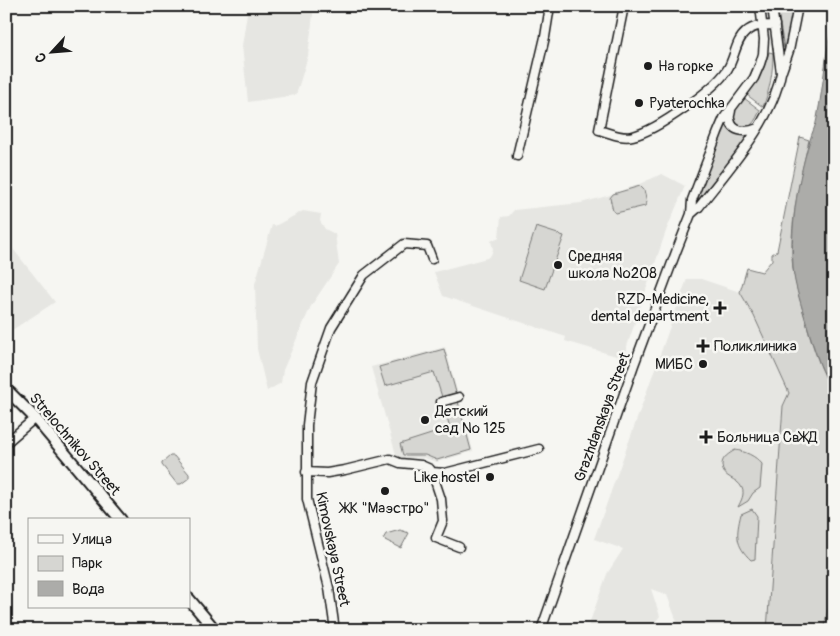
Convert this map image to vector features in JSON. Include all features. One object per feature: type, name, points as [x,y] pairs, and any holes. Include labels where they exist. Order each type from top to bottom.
[{"type":"main road","name":"Strelochnikov Street","points":[[6,389],[35,418],[119,518]]},
{"type":"main road","points":[[190,600],[215,630]]},
{"type":"street","points":[[517,156],[546,37],[550,6]]},
{"type":"street","points":[[624,6],[600,130],[622,136],[632,136],[644,132],[695,101],[727,70],[746,31],[754,27],[775,24]]},
{"type":"street","name":"Grazhdanskaya Street","points":[[541,630],[637,357],[691,214],[692,200],[718,132],[724,118],[754,78],[760,64],[764,39],[760,6]]},
{"type":"street","name":"Grazhdanskaya Street","points":[[691,214],[699,207],[753,137],[774,98],[781,73],[772,6]]},
{"type":"street","points":[[781,73],[789,51],[798,6]]},
{"type":"street","points":[[731,108],[730,119],[736,129],[751,131],[758,128]]},
{"type":"street","name":"Kimovskaya Street","points":[[335,630],[329,588],[307,500],[307,425],[312,382],[331,328],[364,275],[404,244],[427,246],[432,259]]},
{"type":"street","points":[[441,402],[458,397]]},
{"type":"street","points":[[6,443],[35,418]]},
{"type":"street","points":[[432,472],[445,472],[539,449]]},
{"type":"street","points":[[306,472],[327,473],[390,459],[400,464],[421,465],[430,469],[441,499],[443,521],[436,538],[459,547]]},
{"type":"shaded area","points":[[246,6],[314,6],[308,56],[296,95],[248,102],[242,46],[247,13]]},
{"type":"shaded area","name":"Средняя школа №208","points":[[662,174],[685,186],[666,231],[623,358],[565,341],[566,337],[443,296],[434,272],[487,258],[491,255],[493,249],[491,241],[499,237],[501,217],[509,216],[514,210],[581,203],[607,196]]},
{"type":"shaded area","points":[[303,211],[321,214],[320,221],[325,229],[335,234],[339,264],[311,306],[283,370],[281,383],[267,391],[257,349],[255,284],[272,225],[275,226]]},
{"type":"shaded area","points":[[6,240],[55,302],[6,334]]},
{"type":"shaded area","name":"Больница СвЖД","points":[[687,279],[701,279],[740,292],[754,316],[789,393],[783,406],[767,630],[680,630],[667,595],[651,589],[660,616],[649,630],[587,630],[607,574],[623,549],[594,539]]},
{"type":"shaded area","name":"Детский сад № 125","points":[[445,347],[473,451],[437,462],[424,458],[397,458],[371,367]]},
{"type":"green space","points":[[777,6],[795,6],[784,48]]},
{"type":"green space","points":[[769,52],[773,53],[772,67],[763,107],[747,95],[760,75]]},
{"type":"green space","points":[[744,98],[760,110],[752,124],[746,128],[739,127],[733,119],[736,108]]},
{"type":"green space","points":[[727,122],[735,133],[749,135],[693,210],[722,132]]},
{"type":"green space","points":[[800,137],[809,140],[793,220],[793,269],[809,334],[821,368],[834,392],[834,585],[823,630],[767,630],[783,406],[789,393],[754,316],[740,292],[747,268],[762,272],[772,260],[772,254],[777,251]]},
{"type":"green space","points":[[640,186],[644,190],[647,202],[645,206],[616,213],[613,211],[610,198],[613,194]]},
{"type":"green space","points":[[536,227],[564,236],[545,289],[519,280]]},
{"type":"green space","points":[[444,349],[457,396],[443,400],[434,372],[385,386],[379,367]]},
{"type":"green space","points":[[457,398],[471,450],[437,460],[425,455],[403,455],[400,444],[450,428],[443,402]]},
{"type":"green space","points":[[735,450],[750,454],[762,464],[760,488],[753,493],[748,501],[738,507],[743,490],[740,484],[724,473],[722,465],[728,454]]},
{"type":"green space","points":[[170,456],[174,456],[189,474],[189,478],[181,484],[177,484],[162,465]]},
{"type":"green space","points":[[752,509],[757,516],[755,559],[751,560],[739,544],[738,528],[741,514]]},
{"type":"green space","points":[[400,530],[409,533],[401,548],[383,539],[386,534]]},
{"type":"water","points":[[834,13],[834,392],[820,364],[804,315],[797,291],[792,249],[798,189],[807,149],[816,121]]},
{"type":"place","name":"На горке","points":[[648,66]]},
{"type":"place","name":"Pyaterochka","points":[[639,103]]},
{"type":"place","name":"Средняя школа №208","points":[[558,265]]},
{"type":"place","name":"RZD-Medicine, dental department","points":[[720,308]]},
{"type":"place","name":"Поликлиника","points":[[703,346]]},
{"type":"place","name":"МИБС","points":[[703,364]]},
{"type":"place","name":"Детский сад № 125","points":[[425,420]]},
{"type":"place","name":"Больница СвЖД","points":[[706,437]]},
{"type":"place","name":"Like hostel","points":[[490,477]]},
{"type":"place","name":"ЖК \"Маэстро\"","points":[[385,491]]}]
